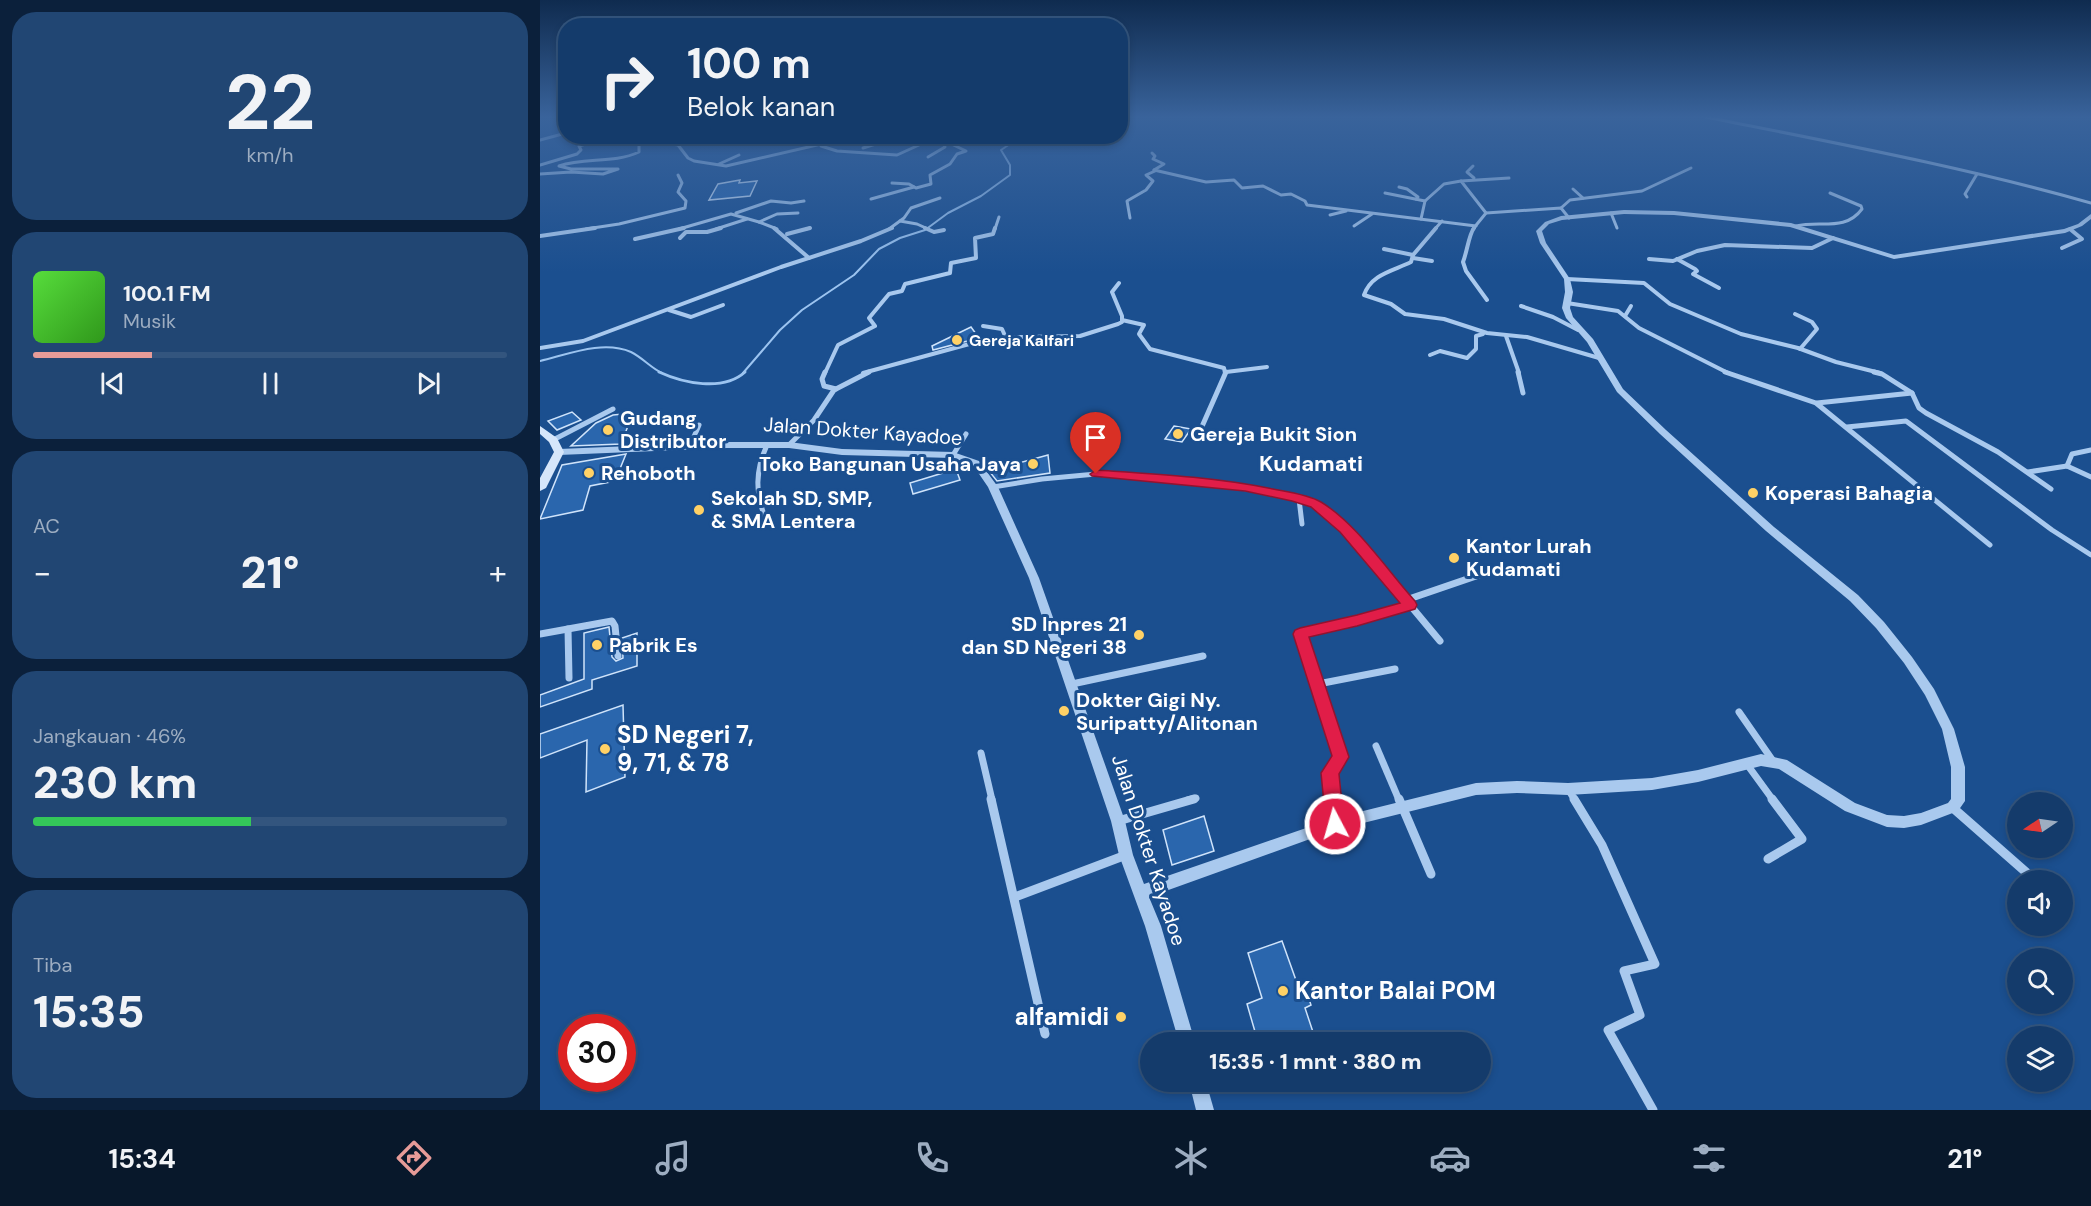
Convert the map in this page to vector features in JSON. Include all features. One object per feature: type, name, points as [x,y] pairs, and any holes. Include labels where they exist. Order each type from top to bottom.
[{"type":"main road","points":[[540,429],[554,440],[559,452],[540,488]]},
{"type":"street","points":[[540,174],[574,172],[595,175],[618,169],[609,169]]},
{"type":"street","points":[[892,183],[909,184],[920,188],[930,185],[930,175],[941,169]]},
{"type":"street","points":[[1130,218],[1126,201],[1151,186],[1153,180],[1146,175],[1156,169]]},
{"type":"street","points":[[1470,169],[1467,172],[1474,178]]},
{"type":"street","points":[[1487,300],[1466,271],[1463,262],[1470,245],[1470,233],[1486,213],[1561,208],[1570,200],[1642,191],[1689,169]]},
{"type":"street","points":[[1952,169],[2091,203]]},
{"type":"street","points":[[1155,171],[1206,182],[1234,180],[1242,188],[1263,186],[1281,195],[1291,194],[1305,201],[1306,205],[1476,226]]},
{"type":"street","points":[[1967,197],[1965,194],[1977,174]]},
{"type":"street","points":[[540,236],[620,224],[685,208],[686,201],[678,192],[682,183],[678,175]]},
{"type":"street","points":[[1421,219],[1425,201],[1444,184],[1474,178],[1509,178]]},
{"type":"street","points":[[1461,181],[1486,213]]},
{"type":"street","points":[[871,199],[914,187]]},
{"type":"street","points":[[1398,187],[1409,190],[1418,197],[1416,199]]},
{"type":"street","points":[[1573,189],[1583,198]]},
{"type":"street","points":[[1385,193],[1425,201]]},
{"type":"street","points":[[1796,226],[1848,224],[1855,221],[1861,206],[1830,193]]},
{"type":"street","points":[[540,348],[583,340],[809,258],[874,237],[900,221],[911,208],[940,198]]},
{"type":"street","points":[[635,239],[735,213],[771,201],[791,203],[804,201]]},
{"type":"street","points":[[1561,208],[1569,218]]},
{"type":"street","points":[[1330,215],[1350,210]]},
{"type":"street","points":[[735,213],[775,227],[787,234],[810,228]]},
{"type":"street","points":[[759,222],[777,214],[798,213]]},
{"type":"street","points":[[1611,213],[1617,228]]},
{"type":"street","points":[[1142,892],[1335,824],[1476,789],[1517,787],[1568,789],[1652,784],[1698,776],[1746,763],[1773,761],[1792,770],[1850,807],[1887,821],[1904,822],[1921,819],[1953,807],[1958,801],[1958,767],[1948,729],[1930,692],[1890,637],[1854,598],[1770,529],[1620,390],[1590,341],[1578,330],[1570,318],[1566,308],[1567,279],[1539,234],[1542,226],[1547,223],[1569,218],[1611,213],[1674,213],[1796,226],[1880,255],[1901,257],[2070,229],[2091,216]]},
{"type":"street","points":[[1354,226],[1372,214]]},
{"type":"street","points":[[680,238],[688,231],[707,232],[748,218]]},
{"type":"street","points":[[836,388],[824,386],[822,379],[838,345],[875,327],[869,318],[889,294],[902,291],[905,284],[950,273],[951,263],[976,258],[975,238],[993,234],[999,218]]},
{"type":"street","points":[[900,221],[917,224],[934,232],[944,230]]},
{"type":"street","points":[[1442,221],[1405,265],[1375,278],[1364,290],[1364,295],[1391,304],[1405,314],[1444,319],[1487,333],[1527,338],[1599,358]]},
{"type":"street","points":[[2062,248],[2080,242],[2082,239],[2070,229]]},
{"type":"street","points":[[787,234],[786,237],[809,258]]},
{"type":"street","points":[[1649,259],[1669,261],[1720,245],[1812,248],[1833,238]]},
{"type":"street","points":[[1384,249],[1432,261]]},
{"type":"street","points":[[1677,259],[1695,269],[1693,274],[1719,288]]},
{"type":"street","points":[[1567,279],[1644,283],[1670,304],[1742,334],[1882,374],[1912,393],[1919,408],[1926,413],[1998,452],[2051,489]]},
{"type":"street","points":[[1119,283],[1112,292],[1122,320]]},
{"type":"street","points":[[1567,303],[1612,310],[1625,316],[1639,328],[1717,368],[1816,403],[1990,544]]},
{"type":"street","points":[[669,310],[691,317],[723,304]]},
{"type":"street","points":[[1521,306],[1553,317],[1578,330]]},
{"type":"street","points":[[1625,316],[1631,306]]},
{"type":"street","points":[[1795,314],[1812,322],[1817,328],[1800,349]]},
{"type":"street","points":[[789,445],[814,420],[826,399],[836,388],[852,378],[952,348],[1006,338],[1080,336],[1118,324],[1122,320]]},
{"type":"street","points":[[1122,320],[1144,325],[1139,334],[1150,349],[1221,365],[1226,372]]},
{"type":"street","points":[[983,326],[1002,329],[1006,338]]},
{"type":"street","points":[[1430,355],[1440,351],[1467,358],[1476,349],[1476,336],[1487,333]]},
{"type":"street","points":[[1506,336],[1523,386],[1523,393]]},
{"type":"street","points":[[1226,372],[1267,367]]},
{"type":"street","points":[[1200,431],[1226,372]]},
{"type":"street","points":[[1816,403],[1912,393]]},
{"type":"street","points":[[554,440],[614,409]]},
{"type":"street","points":[[1847,427],[1906,421],[2052,530],[2091,555]]},
{"type":"street","points":[[690,446],[699,425]]},
{"type":"street","points":[[953,455],[966,434]]},
{"type":"street","points":[[766,520],[759,506],[756,489],[759,464],[767,444]]},
{"type":"street","name":"Jalan Dokter Kayadoe","points":[[559,452],[767,444],[842,452],[953,455],[976,463],[993,488],[1034,578],[1118,821],[1126,855],[1142,892],[1184,1032]]},
{"type":"street","points":[[2067,466],[2072,454],[2091,450]]},
{"type":"street","points":[[2028,472],[2067,466],[2091,477]]},
{"type":"street","points":[[993,488],[1042,479],[1096,474],[1227,485],[1316,504],[1337,520],[1440,641]]},
{"type":"street","points":[[1299,499],[1302,524]]},
{"type":"street","points":[[1335,824],[1330,773],[1341,757],[1300,634],[1371,617],[1479,575]]},
{"type":"street","points":[[540,634],[613,622],[618,656]]},
{"type":"street","points":[[568,629],[569,678]]},
{"type":"street","points":[[1072,684],[1203,656]]},
{"type":"street","points":[[1318,684],[1395,669]]},
{"type":"street","points":[[1739,712],[1773,761]]},
{"type":"street","points":[[1376,746],[1431,874]]},
{"type":"street","points":[[981,753],[1045,1034]]},
{"type":"street","points":[[1746,763],[1802,839],[1767,859]]},
{"type":"street","points":[[1568,789],[1602,845],[1655,964],[1624,970],[1640,1014],[1608,1030],[1653,1110]]},
{"type":"street","points":[[1118,821],[1196,798]]},
{"type":"street","points":[[1953,807],[2024,870]]},
{"type":"street","points":[[1015,897],[1126,855]]},
{"type":"street","points":[[1199,1092],[1202,1109]]},
{"type":"building","points":[[740,180],[739,183],[757,181],[750,196],[709,200],[718,184]]},
{"type":"building","name":"Gereja Kalfari","points":[[971,327],[979,338],[933,350],[932,346]]},
{"type":"building","points":[[572,412],[581,420],[557,430],[548,421]]},
{"type":"building","name":"Gudang Distributor","points":[[633,413],[621,444],[571,446],[596,423],[613,415]]},
{"type":"building","name":"Gereja Bukit Sion","points":[[1174,426],[1191,429],[1182,442],[1165,439]]},
{"type":"building","name":"Rehoboth","points":[[626,454],[615,481],[590,486],[583,510],[540,519],[562,465]]},
{"type":"building","name":"Toko Bangunan Usaha Jaya","points":[[1048,455],[1050,473],[997,481],[989,471]]},
{"type":"building","points":[[956,469],[960,480],[913,494],[910,483]]},
{"type":"building","points":[[609,627],[612,657],[616,661],[623,658],[622,638],[637,633],[637,666],[592,680],[592,689],[540,707],[540,695],[584,679],[584,633]]},
{"type":"building","name":"SD Negeri 7, 9, 71, & 78","points":[[623,705],[625,777],[586,792],[587,740],[540,758],[540,734]]},
{"type":"building","points":[[1204,816],[1214,851],[1172,865],[1163,830]]},
{"type":"building","name":"Kantor Balai POM","points":[[1282,941],[1297,983],[1303,981],[1311,1005],[1305,1008],[1313,1032],[1255,1032],[1247,1004],[1262,998],[1248,953]]},
{"type":"waterway","points":[[743,373],[780,330],[802,310],[854,275],[879,249],[900,238],[925,230],[948,213],[981,196],[1010,175],[1010,169]]},
{"type":"waterway","points":[[540,361],[586,349],[609,347],[631,352],[662,373]]},
{"type":"waterway","points":[[659,372],[703,384],[726,382],[745,372]]},
{"type":"place","name":"Gereja Kalfari","points":[[957,340]]},
{"type":"place","name":"Gudang Distributor","points":[[608,430]]},
{"type":"place","name":"Gereja Bukit Sion","points":[[1178,434]]},
{"type":"place","name":"Toko Bangunan Usaha Jaya","points":[[1033,464]]},
{"type":"place","name":"Rehoboth","points":[[589,473]]},
{"type":"place","name":"Koperasi Bahagia","points":[[1753,493]]},
{"type":"place","name":"Sekolah SD, SMP, & SMA Lentera","points":[[699,510]]},
{"type":"place","name":"Kantor Lurah Kudamati","points":[[1454,558]]},
{"type":"place","name":"SD Inpres 21 dan SD Negeri 38","points":[[1139,635]]},
{"type":"place","name":"Pabrik Es","points":[[597,645]]},
{"type":"place","name":"Dokter Gigi Ny. Suripatty/Alitonan","points":[[1064,711]]},
{"type":"place","name":"SD Negeri 7, 9, 71, & 78","points":[[605,749]]},
{"type":"place","name":"Kantor Balai POM","points":[[1283,991]]},
{"type":"place","name":"alfamidi","points":[[1121,1017]]},
{"type":"district","name":"Kudamati","points":[[1311,463]]},
{"type":"route","points":[[1096,474],[1245,487],[1270,491],[1316,504],[1345,528],[1410,605],[1357,621],[1300,634],[1334,730],[1341,757],[1330,773],[1335,824]]}]
